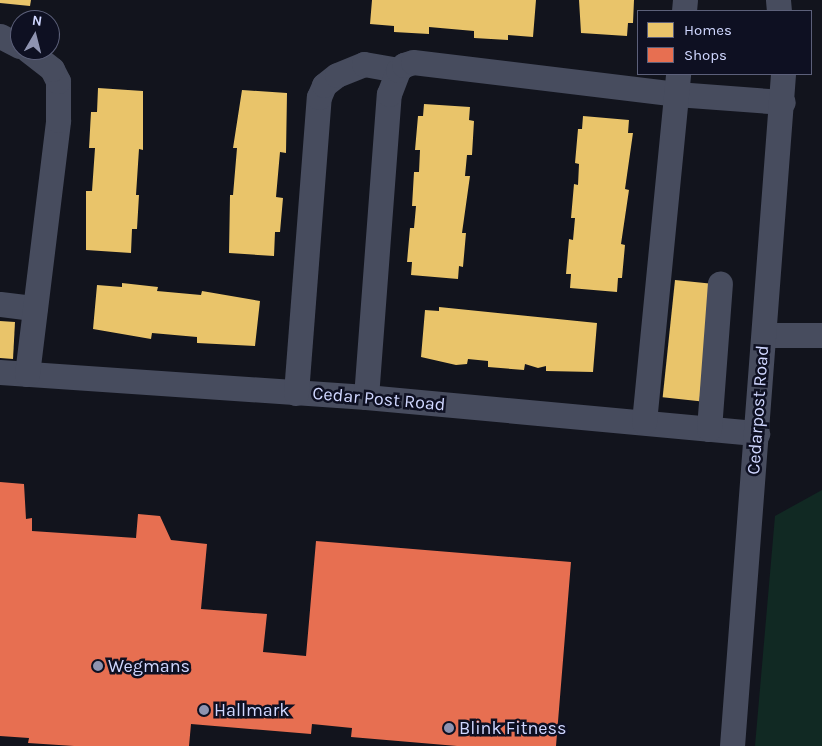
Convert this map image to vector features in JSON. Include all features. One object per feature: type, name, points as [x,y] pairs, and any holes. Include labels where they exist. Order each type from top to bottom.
[{"type":"street","points":[[27,374],[58,120],[58,81],[52,69],[36,60]]},
{"type":"street","points":[[296,393],[319,97],[324,85],[337,75],[364,64],[398,70],[413,62],[677,84],[783,102]]},
{"type":"street","points":[[366,398],[389,94],[398,70]]},
{"type":"street","name":"Cedarpost Road","points":[[732,746],[783,102],[783,75]]},
{"type":"street","points":[[644,422],[677,84]]},
{"type":"street","points":[[709,428],[720,283]]},
{"type":"street","points":[[0,304],[35,308]]},
{"type":"street","points":[[764,335],[822,335]]},
{"type":"street","name":"Cedar Post Road","points":[[0,372],[366,398],[757,433]]},
{"type":"green space","points":[[822,490],[822,746],[755,746],[775,516]]},
{"type":"building: Homes","points":[[0,0],[31,0],[30,6],[0,3]]},
{"type":"building: Homes","points":[[372,0],[536,0],[533,37],[508,35],[508,40],[474,38],[474,31],[429,27],[429,34],[394,32],[394,26],[370,24]]},
{"type":"building: Homes","points":[[579,0],[634,0],[633,23],[628,23],[627,36],[581,33]]},
{"type":"building: Homes","points":[[98,88],[143,91],[143,150],[139,149],[136,195],[139,195],[137,229],[132,229],[131,253],[86,250],[86,191],[92,191],[95,148],[89,148],[91,112],[97,112]]},
{"type":"building: Homes","points":[[242,90],[287,93],[286,153],[280,152],[276,197],[283,198],[280,232],[275,232],[274,256],[229,253],[230,195],[233,195],[237,148],[233,148]]},
{"type":"building: Homes","points":[[424,104],[470,107],[469,120],[474,121],[472,155],[467,155],[465,176],[470,176],[462,233],[466,233],[463,267],[459,266],[458,279],[411,275],[412,262],[407,262],[410,228],[414,228],[416,206],[412,206],[414,172],[419,172],[420,150],[415,150],[418,116],[423,116]]},
{"type":"building: Homes","points":[[583,116],[629,120],[628,133],[633,133],[625,189],[629,190],[621,244],[625,245],[622,278],[618,278],[617,292],[570,288],[571,274],[566,274],[569,239],[573,240],[575,218],[571,218],[574,184],[578,185],[579,164],[575,163],[578,129],[582,129]]},
{"type":"building: Homes","points":[[675,280],[712,284],[699,401],[663,397]]},
{"type":"building: Homes","points":[[122,283],[158,287],[157,291],[201,295],[202,291],[260,301],[255,346],[197,343],[197,337],[152,333],[151,339],[93,329],[97,285],[122,287]]},
{"type":"building: Homes","points":[[439,307],[597,323],[593,372],[546,371],[546,366],[538,368],[525,364],[524,370],[488,367],[488,361],[468,359],[467,364],[456,365],[421,357],[425,310],[439,311]]},
{"type":"building: Homes","points":[[0,321],[15,322],[13,359],[0,358]]},
{"type":"building: Shops","points":[[0,482],[24,484],[26,519],[32,518],[32,531],[136,538],[138,514],[160,516],[171,540],[207,544],[201,609],[267,614],[263,652],[306,656],[316,541],[571,562],[556,746],[457,746],[351,737],[352,728],[312,724],[311,734],[191,724],[189,746],[74,746],[28,743],[29,738],[0,736]]},
{"type":"place","name":"Wegmans","points":[[98,666]]},
{"type":"place","name":"Hallmark","points":[[204,710]]},
{"type":"place","name":"Blink Fitness","points":[[449,728]]}]
